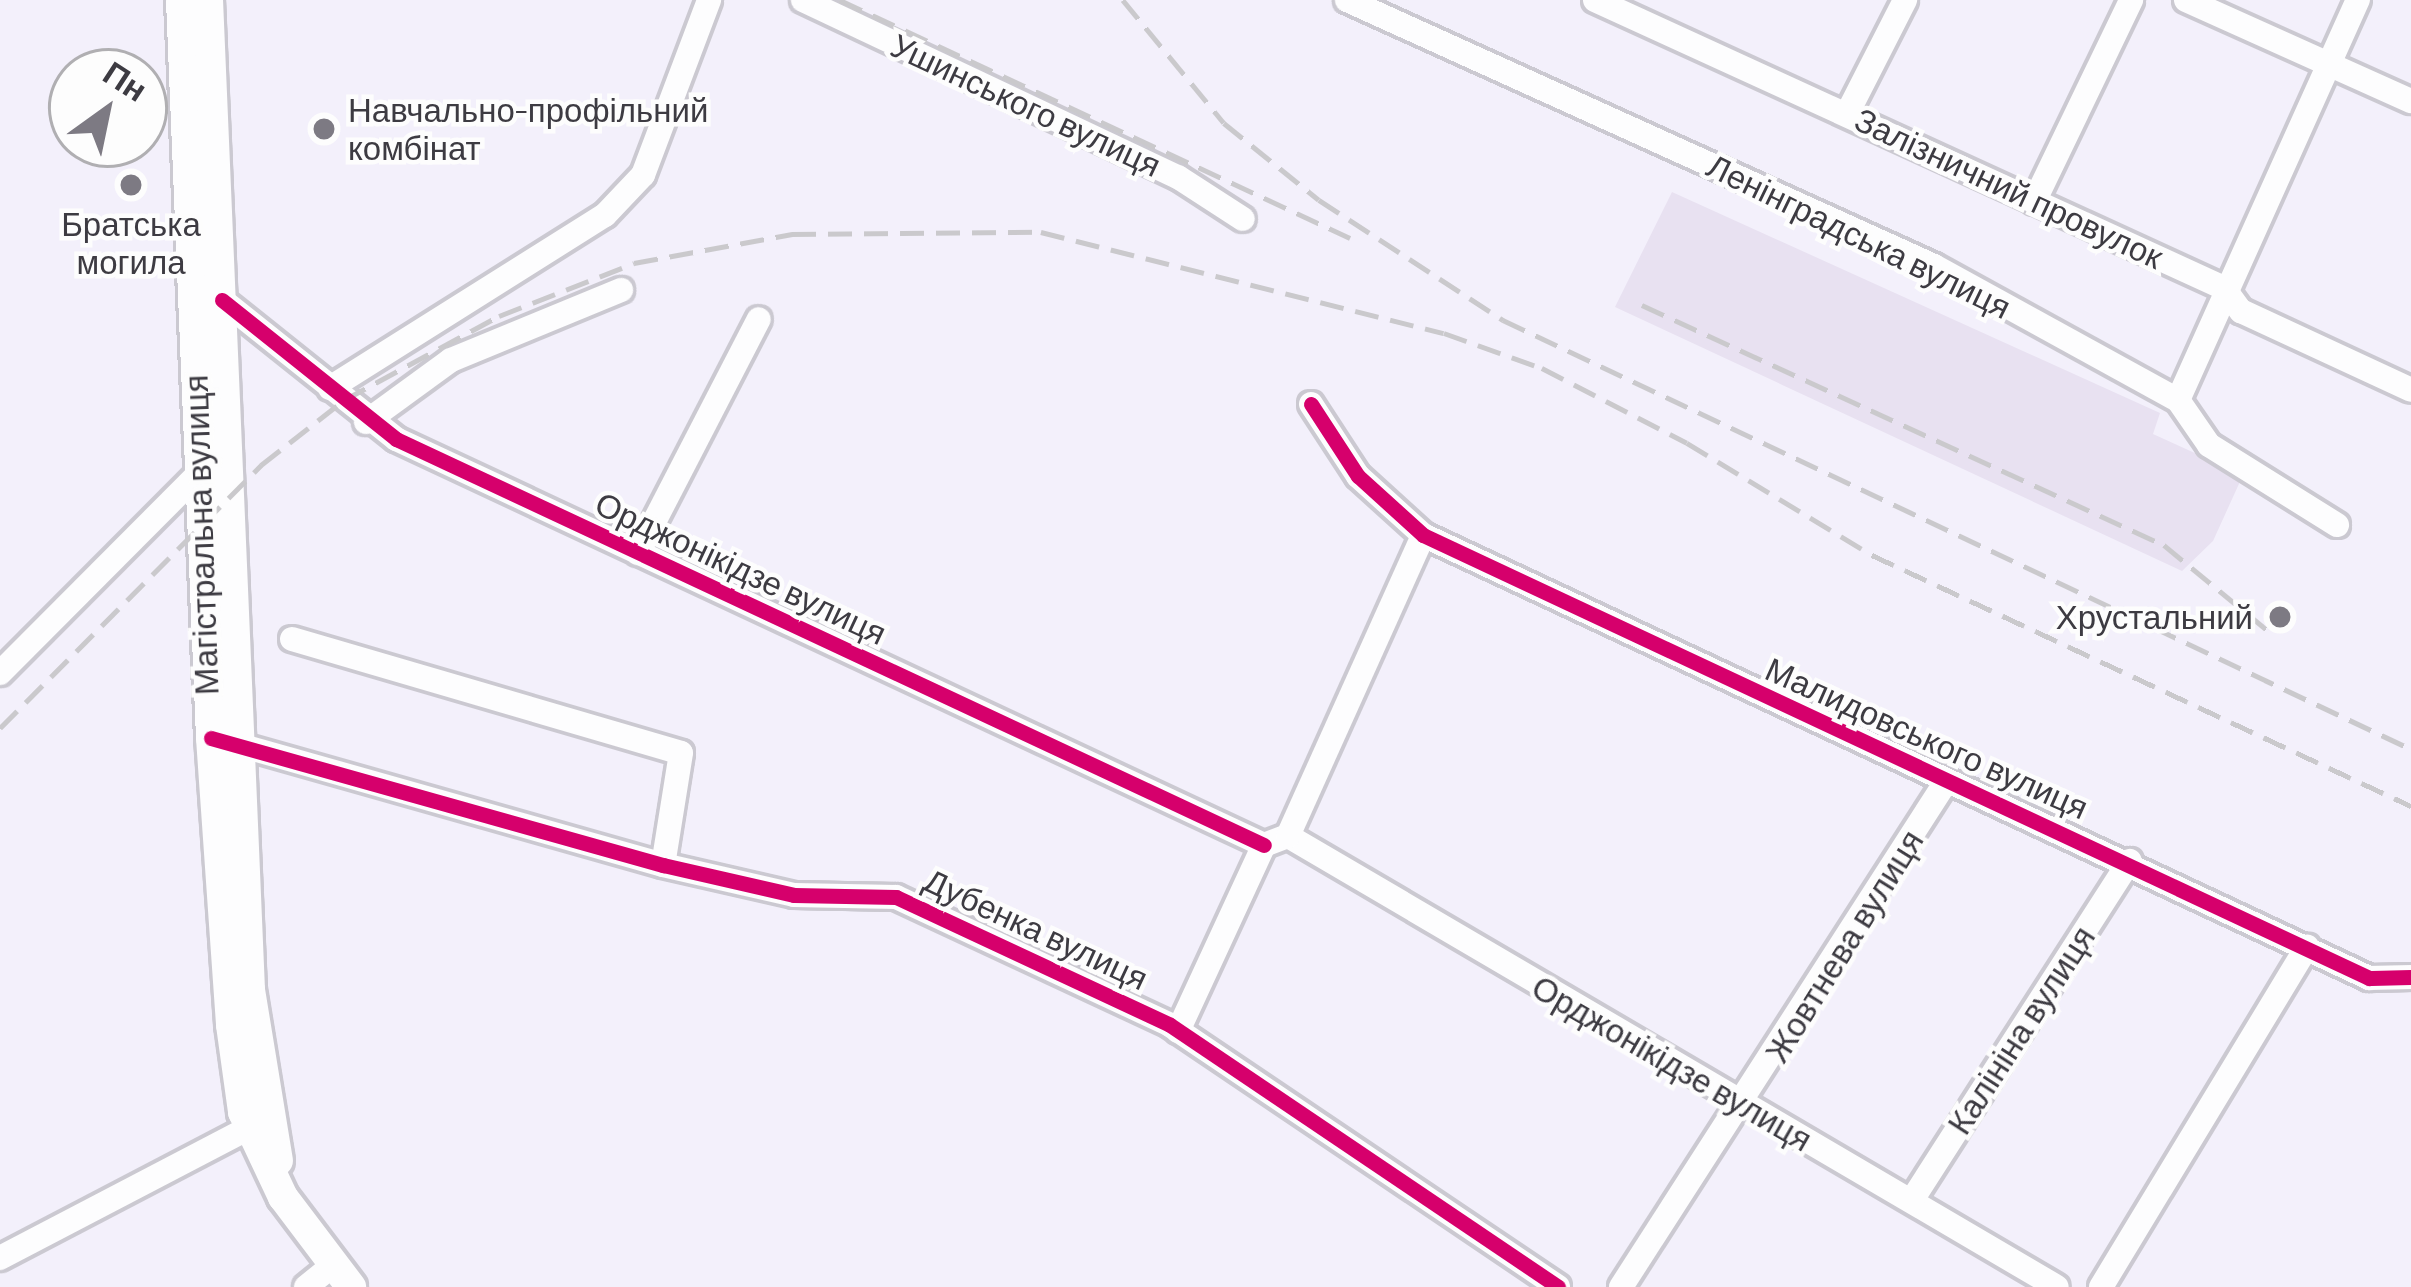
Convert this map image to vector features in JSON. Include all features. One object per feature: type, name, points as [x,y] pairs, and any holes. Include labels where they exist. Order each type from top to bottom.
[{"type":"main road","name":"Магістральна вулиця","points":[[181,0],[203,469],[225,741],[250,990],[283,1197]]},
{"type":"main road","name":"Магістральна вулиця","points":[[208,0],[222,300],[231,1025],[250,1127],[283,1197],[342,1275]]},
{"type":"street","points":[[329,388],[605,215],[643,175],[709,0]]},
{"type":"street","name":"Ушинського вулиця","points":[[803,0],[1178,177],[1244,219]]},
{"type":"street","name":"Ленінградська вулиця","points":[[1348,0],[1934,266],[2178,400],[2210,445],[2337,525]]},
{"type":"street","name":"Залізничний провулок","points":[[1595,0],[2224,288],[2240,311],[2411,388]]},
{"type":"street","points":[[1848,112],[1905,0]]},
{"type":"street","points":[[2034,202],[2131,0]]},
{"type":"street","points":[[2186,0],[2411,101]]},
{"type":"street","points":[[2178,400],[2224,288],[2357,0]]},
{"type":"street","points":[[366,422],[451,360],[621,290]]},
{"type":"street","name":"Орджонікідзе вулиця","points":[[222,300],[366,422],[638,554],[1276,841],[1912,1200],[2057,1287]]},
{"type":"street","points":[[638,554],[759,319]]},
{"type":"street","name":"Малидовського вулиця","points":[[1311,404],[1358,476],[1423,535],[1946,783],[2130,861],[2368,978],[2411,977]]},
{"type":"street","points":[[0,673],[203,469]]},
{"type":"street","points":[[1178,1031],[1276,841],[1423,535]]},
{"type":"street","points":[[292,639],[681,754],[662,865]]},
{"type":"street","name":"Дубенка вулиця","points":[[225,741],[662,865],[794,895],[896,897],[1178,1031],[1558,1287]]},
{"type":"street","name":"Жовтнева вулиця","points":[[1621,1287],[1742,1108],[1946,783]]},
{"type":"street","name":"Калініна вулиця","points":[[1912,1200],[2130,861]]},
{"type":"street","points":[[2101,1287],[2307,947]]},
{"type":"street","points":[[0,1258],[250,1127]]},
{"type":"street","points":[[306,1287],[342,1275]]},
{"type":"shaded area","points":[[1672,192],[2160,413],[2153,434],[2243,475],[2213,541],[2182,571],[1615,307]]},
{"type":"railway","points":[[840,0],[1350,238]]},
{"type":"railway","points":[[1123,0],[1224,123],[1319,200],[1503,320],[2411,749]]},
{"type":"railway","points":[[0,728],[261,465],[344,400],[499,316],[634,263],[792,234],[1041,232],[1444,333],[1542,368],[1687,443],[1872,555],[2411,806]]},
{"type":"railway","points":[[1642,305],[2164,545],[2272,634]]},
{"type":"cycle path","points":[[222,300],[396,439],[1264,845]]},
{"type":"cycle path","points":[[1311,404],[1358,476],[1423,535],[2369,978],[2411,977]]},
{"type":"cycle path","points":[[211,738],[663,865],[794,895],[896,897],[1170,1025],[1558,1287]]},
{"type":"place","name":"Навчально-профільний комбінат","points":[[324,129]]},
{"type":"place","name":"Братська могила","points":[[131,185]]},
{"type":"place","name":"Хрустальний","points":[[2280,617]]}]
